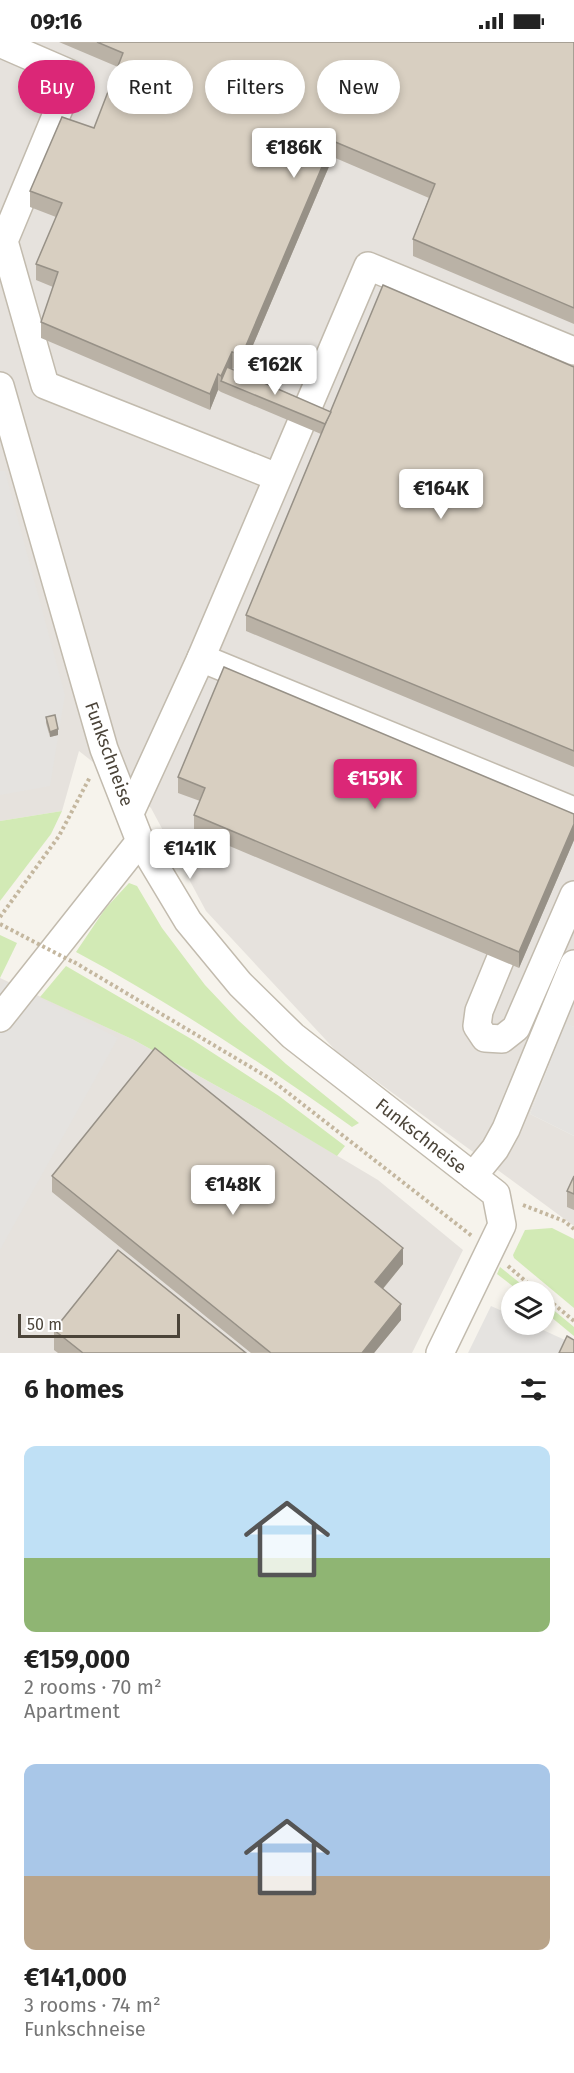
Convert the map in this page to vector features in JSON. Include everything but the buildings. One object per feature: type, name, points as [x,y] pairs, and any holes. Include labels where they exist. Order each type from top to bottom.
[{"type":"street","points":[[6,42],[4,45],[73,75],[4,241],[45,385],[277,477]]},
{"type":"street","points":[[130,813],[201,658],[368,266],[574,351]]},
{"type":"street","name":"Funkschneise","points":[[0,386],[104,749],[140,841],[188,921],[240,984],[293,1036],[496,1194]]},
{"type":"street","points":[[201,658],[574,811]]},
{"type":"street","points":[[0,1018],[140,841]]},
{"type":"street","points":[[500,960],[479,1011],[477,1026],[485,1038],[502,1039],[516,1028],[574,895]]},
{"type":"street","points":[[473,1176],[495,1149],[506,1129],[572,976]]},
{"type":"street","points":[[440,1353],[502,1225],[496,1194]]},
{"type":"path","points":[[0,917],[59,836],[104,749]]},
{"type":"path","points":[[0,924],[73,962],[268,1078],[448,1216],[525,1281]]},
{"type":"path","points":[[496,1194],[564,1221],[574,1228]]},
{"type":"path","points":[[555,1305],[574,1321]]},
{"type":"shaded area","points":[[0,42],[574,42],[574,1027],[565,1024],[530,1114],[574,1136],[574,1226],[338,1053],[206,911],[151,808],[79,751],[62,811],[0,821]]},
{"type":"shaded area","points":[[0,471],[5,471],[65,695],[50,786],[0,795]]},
{"type":"shaded area","points":[[0,978],[134,1040],[262,1111],[378,1180],[463,1250],[412,1353],[0,1353]]},
{"type":"shaded area","points":[[4,982],[118,1038],[0,1250],[0,989]]},
{"type":"shaded area","points":[[565,1023],[574,1027],[574,1136],[530,1114]]},
{"type":"shaded area","points":[[491,1306],[501,1310],[501,1335],[554,1335],[565,1340],[559,1353],[468,1353]]},
{"type":"green space","points":[[62,811],[51,834],[0,901],[0,821]]},
{"type":"green space","points":[[129,883],[137,886],[162,928],[205,985],[238,1020],[286,1064],[359,1123],[352,1127],[217,1035],[148,992],[76,952],[105,909]]},
{"type":"green space","points":[[0,935],[17,943],[0,978]]},
{"type":"green space","points":[[66,966],[193,1040],[279,1096],[345,1146],[337,1156],[262,1111],[134,1040],[40,997]]},
{"type":"green space","points":[[552,1228],[574,1239],[574,1308],[555,1292],[555,1281],[542,1281],[514,1258],[513,1255],[525,1230]]},
{"type":"green space","points":[[500,1267],[518,1281],[506,1281],[497,1274]]},
{"type":"green space","points":[[555,1311],[574,1327],[574,1336],[555,1320]]}]
